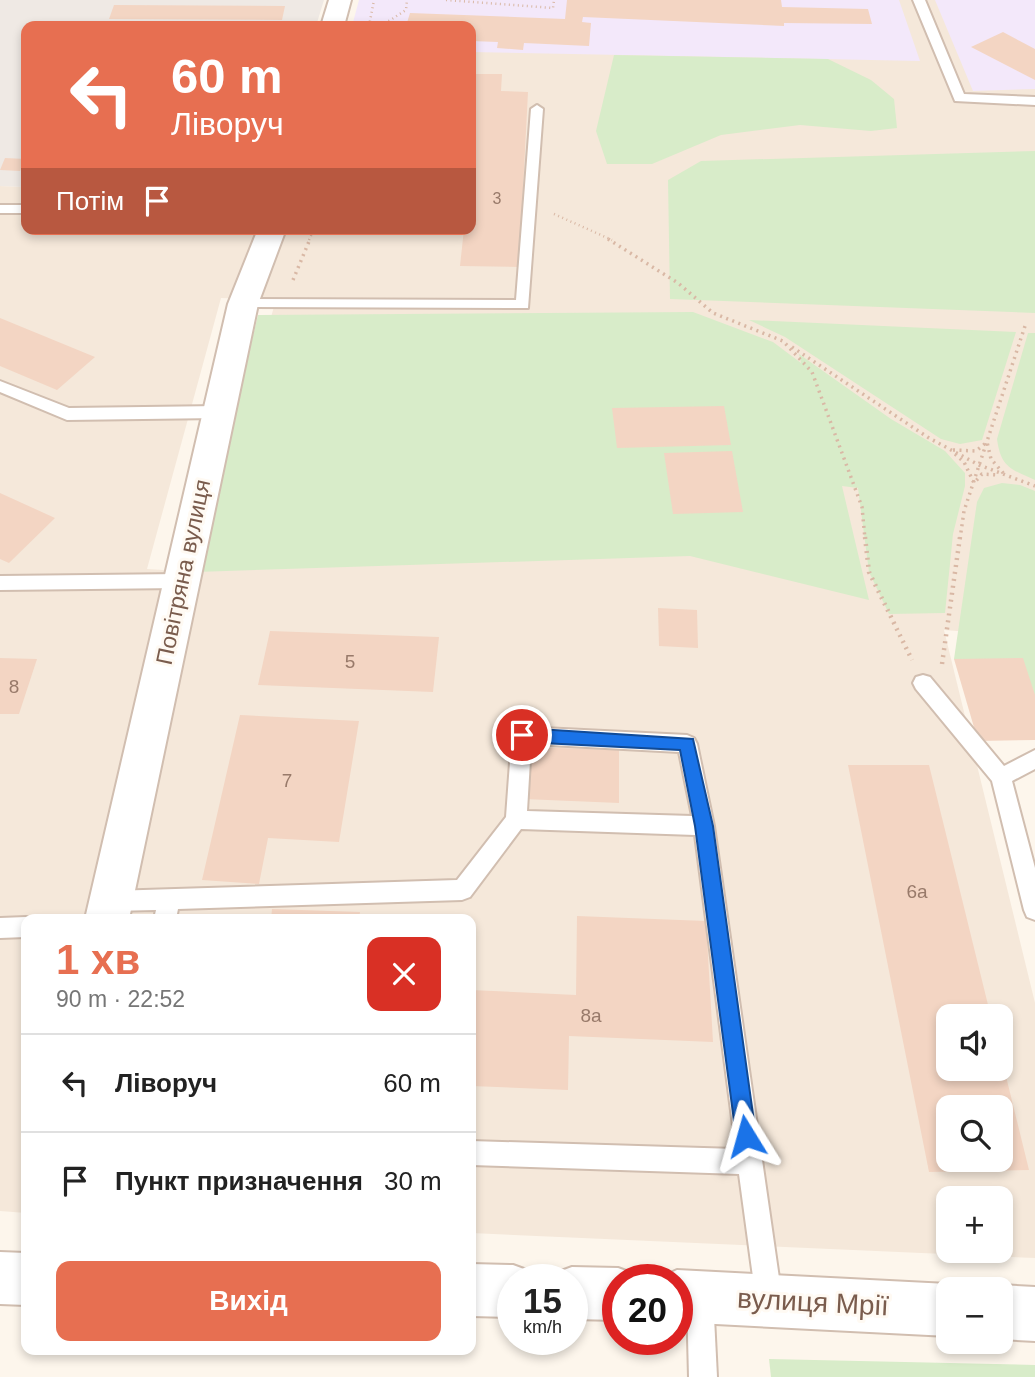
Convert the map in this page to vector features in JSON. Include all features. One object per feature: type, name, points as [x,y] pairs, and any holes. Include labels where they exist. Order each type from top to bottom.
[{"type":"street","points":[[334,21],[340,0]]},
{"type":"street","name":"Повітряна вулиця","points":[[109,910],[243,304],[270,235]]},
{"type":"street","points":[[0,1278],[21,1279]]},
{"type":"street","points":[[476,1290],[497,1291]]},
{"type":"street","name":"вулиця Мрії","points":[[693,1296],[936,1309]]},
{"type":"street","points":[[1013,1313],[1035,1314]]},
{"type":"lane","points":[[919,0],[959,98],[1035,101]]},
{"type":"lane","points":[[243,304],[523,305],[537,109]]},
{"type":"lane","points":[[0,209],[21,209]]},
{"type":"lane","points":[[0,386],[67,414],[219,412]]},
{"type":"lane","points":[[0,583],[181,581]]},
{"type":"lane","points":[[923,683],[1002,777],[1035,910]]},
{"type":"lane","points":[[109,910],[167,909],[461,890],[516,820],[522,735],[687,744],[704,826],[769,1300]]},
{"type":"lane","points":[[1002,777],[1035,759]]},
{"type":"lane","points":[[516,820],[704,826]]},
{"type":"lane","points":[[0,928],[21,927]]},
{"type":"lane","points":[[476,1153],[750,1162]]},
{"type":"lane","points":[[693,1323],[703,1377]]},
{"type":"path","points":[[370,21],[374,0]]},
{"type":"path","points":[[389,21],[406,10],[407,0]]},
{"type":"path","points":[[446,0],[553,8],[554,0]]},
{"type":"path","points":[[530,204],[622,245],[678,283],[713,313],[783,341],[866,398],[949,449],[979,465],[1035,486]]},
{"type":"path","points":[[283,304],[311,235]]},
{"type":"path","points":[[940,703],[942,663],[962,525],[1025,326]]},
{"type":"path","points":[[783,341],[812,372],[862,507],[869,572],[923,683]]},
{"type":"path","points":[[949,449],[968,453],[976,451],[987,442]]},
{"type":"path","points":[[987,442],[991,459],[1006,475]]},
{"type":"path","points":[[949,449],[964,462],[974,483]]},
{"type":"path","points":[[974,483],[982,474],[1006,475]]},
{"type":"shaded area","points":[[0,0],[324,0],[318,21],[21,21],[21,187],[0,186]]},
{"type":"shaded area","points":[[359,0],[899,0],[920,61],[476,52],[476,21],[353,21]]},
{"type":"shaded area","points":[[363,0],[1035,0],[1035,637],[944,630],[1035,1003],[1035,1258],[1013,1257],[1013,1186],[936,1186],[936,1254],[476,1233],[476,914],[21,914],[21,1213],[0,1211],[0,186],[21,187],[21,235],[476,235],[476,21],[450,21]],"holes":[[[221,298],[276,300],[196,572],[147,569]]]},
{"type":"shaded area","points":[[935,0],[1035,0],[1035,89],[973,91]]},
{"type":"green space","points":[[614,55],[828,59],[871,80],[894,99],[897,128],[871,131],[800,125],[721,135],[652,164],[607,164],[596,131]]},
{"type":"green space","points":[[1035,151],[1035,313],[670,299],[668,180],[701,161]]},
{"type":"green space","points":[[693,312],[773,342],[801,363],[799,354],[891,419],[945,451],[965,473],[965,486],[953,534],[945,613],[889,614],[869,572],[858,488],[842,486],[869,600],[690,556],[196,572],[258,315]]},
{"type":"green space","points":[[749,320],[1016,332],[982,440],[960,444],[941,439],[785,337]]},
{"type":"green space","points":[[1028,333],[1035,333],[1035,480],[1004,462],[997,439]]},
{"type":"green space","points":[[1002,483],[1020,485],[1035,491],[1035,710],[954,659],[977,502],[984,488]]},
{"type":"green space","points":[[769,1359],[1035,1365],[1035,1377],[771,1377]]},
{"type":"building","points":[[567,0],[781,0],[782,7],[868,9],[872,24],[784,23],[784,26],[583,17],[582,22],[591,23],[589,46],[524,43],[523,50],[497,48],[498,42],[476,41],[476,21],[408,21],[410,13],[565,19]]},
{"type":"building","points":[[114,5],[285,6],[282,20],[109,19]]},
{"type":"building","points":[[1003,32],[1035,49],[1035,80],[971,47]]},
{"type":"building","points":[[476,74],[502,74],[501,91],[528,92],[519,267],[460,266],[463,235],[476,235]]},
{"type":"building","points":[[5,158],[21,159],[20,171],[0,170]]},
{"type":"building","points":[[0,318],[95,357],[57,390],[0,366]]},
{"type":"building","points":[[724,406],[731,445],[617,448],[612,408]]},
{"type":"building","points":[[732,451],[743,512],[673,514],[664,453]]},
{"type":"building","points":[[0,493],[55,518],[9,563],[0,559]]},
{"type":"building","points":[[658,608],[697,610],[698,648],[659,646]]},
{"type":"building","points":[[270,631],[439,637],[433,692],[258,685]]},
{"type":"building","points":[[0,658],[37,659],[19,714],[0,714]]},
{"type":"building","points":[[1023,658],[1035,695],[1035,740],[978,741],[954,659]]},
{"type":"building","points":[[240,715],[359,721],[339,842],[268,838],[259,884],[202,880]]},
{"type":"building","points":[[527,747],[619,750],[619,803],[524,799]]},
{"type":"building","points":[[848,765],[929,765],[988,1004],[936,1004],[936,1081],[1007,1081],[1011,1095],[936,1095],[936,1172],[929,1172]]},
{"type":"building","points":[[272,909],[360,912],[360,914],[272,914]]},
{"type":"building","points":[[577,916],[706,921],[713,1042],[569,1036],[568,1090],[476,1086],[476,990],[576,995]]},
{"type":"building","points":[[1013,1105],[1029,1170],[1013,1170]]},
{"type":"route","points":[[522,735],[687,744],[704,826],[746,1136]]}]
